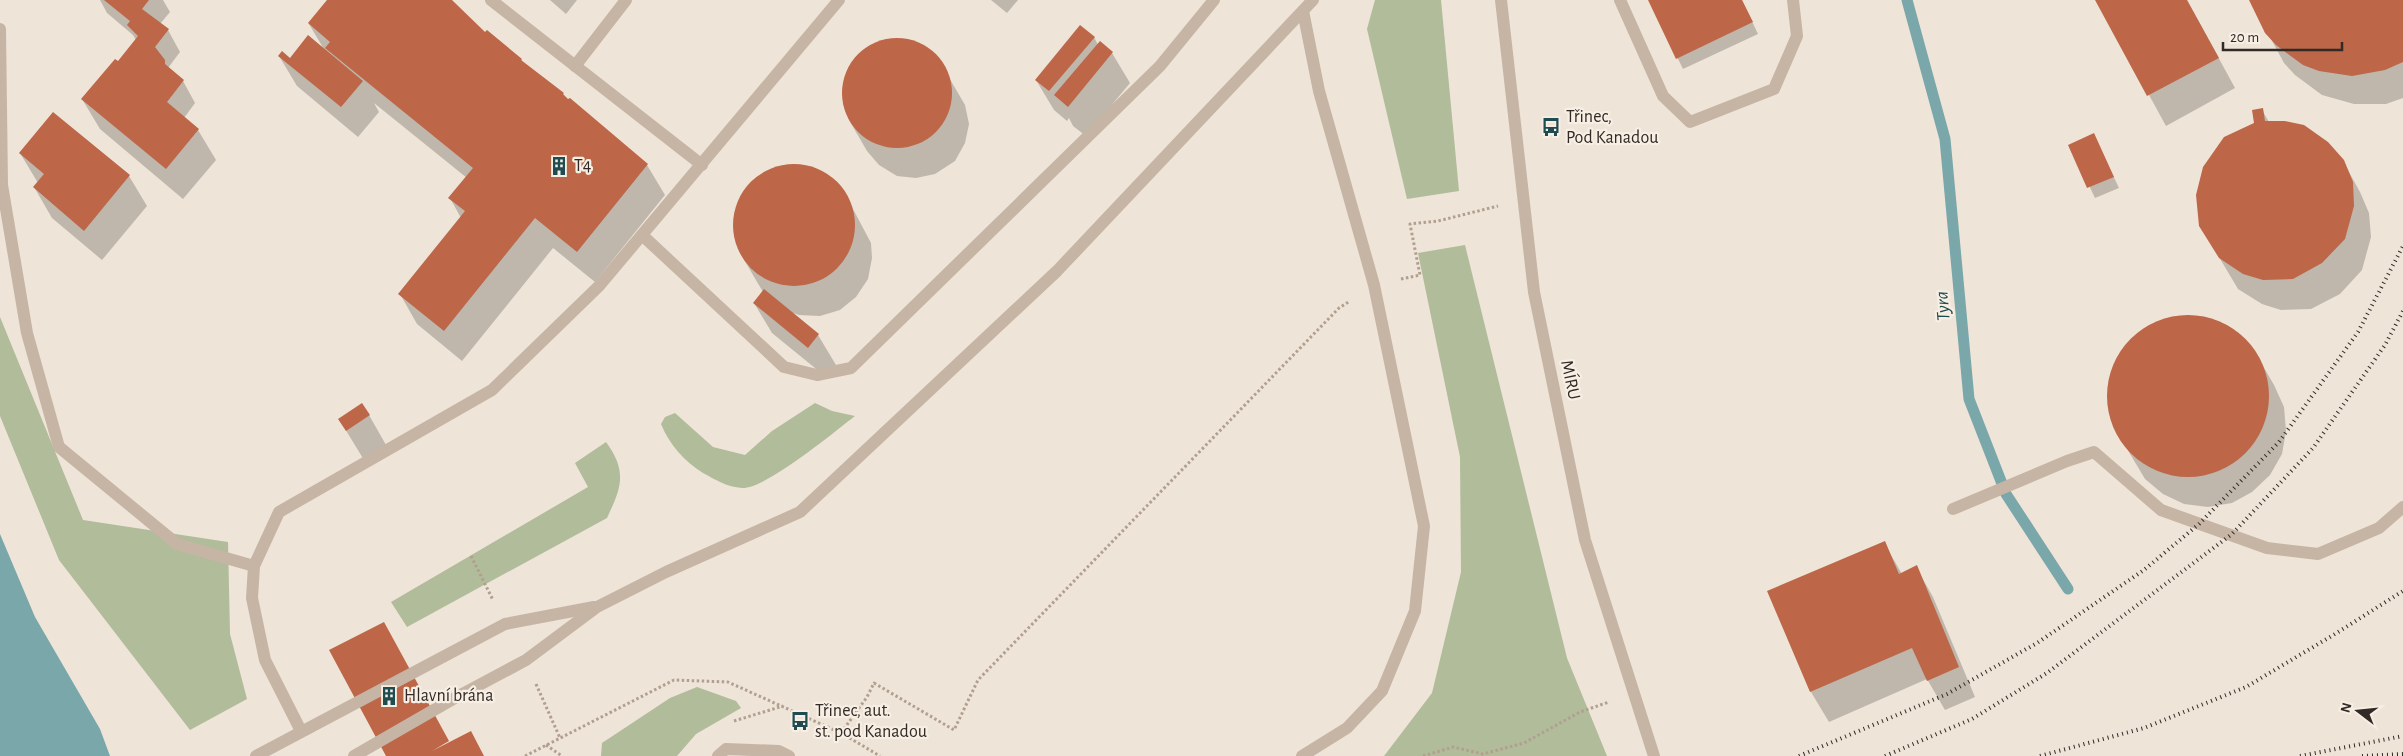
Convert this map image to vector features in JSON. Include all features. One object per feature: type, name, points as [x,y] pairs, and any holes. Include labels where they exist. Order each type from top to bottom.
[{"type":"street","points":[[491,0],[702,165]]},
{"type":"street","points":[[575,66],[626,0]]},
{"type":"street","points":[[301,731],[265,660],[252,598],[254,566],[279,512],[492,390],[599,286],[839,0]]},
{"type":"street","points":[[642,235],[784,368],[817,375],[852,368],[1160,66],[1214,0]]},
{"type":"street","points":[[354,756],[453,698],[526,660],[597,607],[666,572],[800,512],[1057,271],[1313,0]]},
{"type":"street","name":"MÍRU","points":[[1501,0],[1534,292],[1585,540],[1654,756]]},
{"type":"street","points":[[1620,0],[1663,96],[1690,122],[1774,89],[1797,36],[1794,0]]},
{"type":"street","points":[[1302,756],[1347,728],[1382,691],[1415,611],[1424,526],[1374,285],[1319,91],[1303,11]]},
{"type":"street","points":[[0,29],[2,185],[27,333],[59,447],[177,544],[254,566]]},
{"type":"street","points":[[1953,509],[2067,461],[2094,452],[2161,510],[2267,548],[2318,554],[2379,528],[2403,507]]},
{"type":"street","points":[[256,756],[505,624],[597,607]]},
{"type":"street","points":[[718,756],[726,749],[779,751],[789,756]]},
{"type":"path","points":[[841,733],[867,697],[874,683],[954,730],[978,680],[1340,308],[1374,285],[1420,276],[1410,224],[1438,221],[1524,199]]},
{"type":"path","points":[[525,756],[674,680],[728,682],[841,733],[880,756]]},
{"type":"path","points":[[1423,756],[1453,747],[1483,754],[1524,743],[1580,712]]},
{"type":"path","points":[[546,745],[562,756]]},
{"type":"green space","points":[[1375,0],[1441,0],[1459,191],[1407,199],[1367,29]]},
{"type":"green space","points":[[1465,245],[1567,658],[1607,756],[1384,756],[1432,693],[1461,572],[1460,457],[1418,253]]},
{"type":"green space","points":[[0,317],[83,520],[228,542],[230,634],[247,699],[190,730],[59,560],[0,416]]},
{"type":"green space","points":[[815,403],[832,411],[855,416],[783,470],[753,486],[742,488],[722,483],[690,464],[678,452],[661,424],[665,417],[675,413],[713,447],[745,455],[772,431]]},
{"type":"green space","points":[[606,442],[613,453],[620,471],[619,489],[607,518],[407,627],[391,602],[588,487],[575,463]]},
{"type":"green space","points":[[697,687],[736,701],[741,708],[696,734],[677,756],[601,756],[602,743],[670,698]]},
{"type":"water","points":[[0,534],[35,617],[100,729],[110,756],[0,756]]},
{"type":"building","points":[[104,0],[149,0],[142,9],[169,29],[155,47],[165,60],[165,64],[184,80],[167,102],[199,129],[166,169],[81,99],[115,59],[118,61],[138,36],[127,25],[130,21]]},
{"type":"building","name":"T4","points":[[327,0],[452,0],[485,32],[487,30],[648,164],[577,252],[535,218],[444,331],[398,294],[465,211],[448,198],[473,168],[325,48],[330,42],[308,23]]},
{"type":"building","points":[[1648,0],[1742,0],[1753,22],[1676,59]]},
{"type":"building","points":[[2095,0],[2187,0],[2219,58],[2147,96]]},
{"type":"building","points":[[2249,0],[2403,0],[2403,62],[2385,70],[2352,76],[2319,71],[2303,65],[2276,45],[2265,33]]},
{"type":"building","points":[[1080,25],[1095,37],[1049,91],[1035,80]]},
{"type":"building","points":[[308,35],[363,81],[341,107],[278,56],[282,51],[290,58]]},
{"type":"building","points":[[897,38],[918,42],[936,54],[948,72],[952,93],[948,114],[936,132],[918,144],[897,148],[876,144],[858,132],[846,114],[842,93],[846,72],[858,54],[876,42]]},
{"type":"building","points":[[1100,41],[1113,52],[1068,107],[1054,95]]},
{"type":"building","points":[[2263,108],[2265,121],[2285,121],[2304,125],[2328,142],[2344,160],[2353,182],[2354,206],[2345,239],[2322,263],[2293,279],[2263,280],[2243,274],[2219,258],[2199,226],[2196,195],[2203,167],[2224,137],[2254,123],[2252,110]]},
{"type":"building","points":[[53,112],[130,175],[84,231],[33,187],[44,174],[19,153]]},
{"type":"building","points":[[2094,133],[2114,177],[2087,188],[2068,145]]},
{"type":"building","points":[[794,164],[806,165],[817,169],[828,174],[837,182],[845,191],[850,202],[854,213],[854,237],[850,248],[845,259],[837,268],[828,276],[817,281],[806,285],[794,286],[782,285],[771,281],[760,276],[751,268],[743,259],[738,248],[734,237],[733,225],[734,213],[738,202],[743,191],[751,182],[760,174],[771,169],[782,165]]},
{"type":"building","points":[[764,289],[819,334],[808,348],[753,303]]},
{"type":"building","points":[[2180,315],[2196,315],[2219,321],[2239,333],[2251,345],[2263,365],[2269,388],[2269,404],[2263,427],[2251,447],[2239,459],[2219,471],[2196,477],[2180,477],[2157,471],[2137,459],[2125,447],[2113,427],[2107,404],[2107,388],[2113,365],[2125,345],[2137,333],[2157,321]]},
{"type":"building","points":[[362,403],[370,415],[346,431],[338,419]]},
{"type":"building","points":[[1885,541],[1899,574],[1917,565],[1959,667],[1927,681],[1912,648],[1810,692],[1767,591]]},
{"type":"building","name":"Hlavní brána","points":[[384,622],[449,741],[432,751],[471,731],[484,756],[386,756],[329,650]]},
{"type":"waterway","name":"Tyra","points":[[1907,0],[1945,139],[1969,399],[2006,494],[2068,589]]},
{"type":"railway","points":[[1799,756],[1947,694],[2037,643],[2144,570],[2199,524],[2279,442],[2358,332],[2403,246]]},
{"type":"railway","points":[[1885,756],[1972,719],[2047,673],[2232,534],[2313,448],[2385,345],[2403,311]]},
{"type":"railway","points":[[2040,756],[2144,728],[2246,687],[2403,591]]},
{"type":"railway","points":[[2300,756],[2403,736]]},
{"type":"railway","points":[[2362,756],[2403,754]]},
{"type":"place","name":"Třinec, Pod Kanadou","points":[[1551,127]]},
{"type":"place","name":"T4","points":[[559,166]]},
{"type":"place","name":"Hlavní brána","points":[[389,696]]},
{"type":"place","name":"Třinec, aut. st. pod Kanadou","points":[[800,721]]}]
